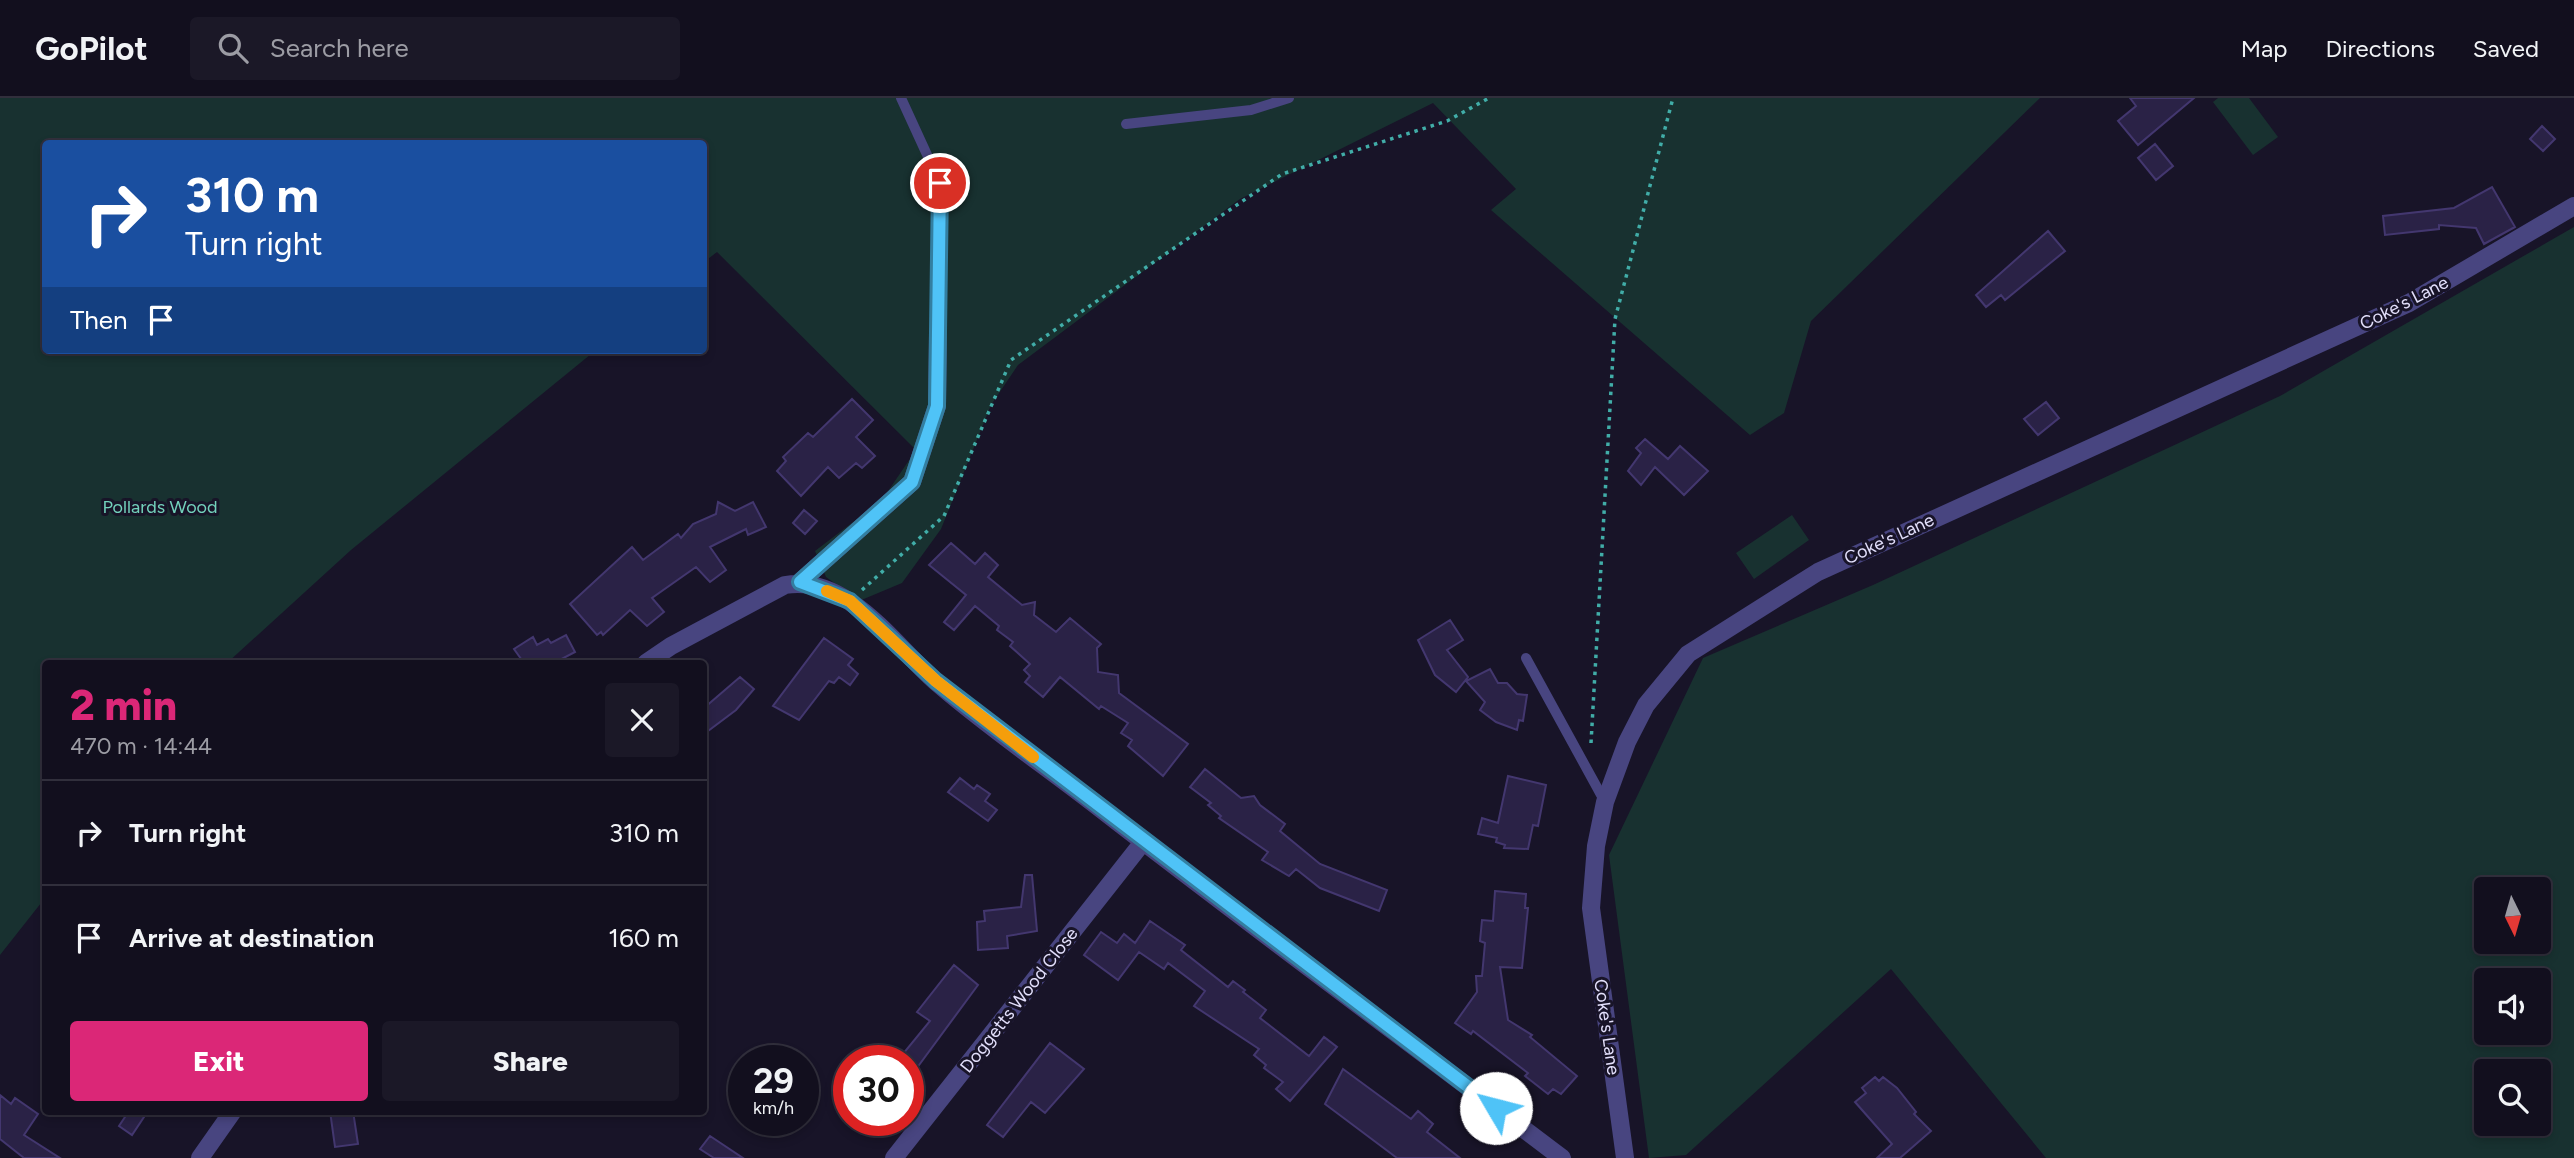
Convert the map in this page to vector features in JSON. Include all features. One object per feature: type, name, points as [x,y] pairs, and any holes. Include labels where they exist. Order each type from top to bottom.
[{"type":"street","name":"Coke's Lane","points":[[1625,1158],[1591,908],[1596,845],[1605,802],[1627,742],[1646,705],[1688,654],[1818,572],[2409,303],[2574,206]]},
{"type":"street","points":[[650,660],[671,646],[785,585],[800,582],[912,482],[937,406],[937,333]]},
{"type":"street","points":[[800,582],[850,601],[936,681],[1143,842],[1562,1158]]},
{"type":"street","name":"Doggetts Wood Close","points":[[894,1158],[1143,842]]},
{"type":"street","points":[[200,1158],[230,1115]]},
{"type":"lane","points":[[901,98],[940,183],[937,333]]},
{"type":"lane","points":[[1126,124],[1251,110],[1289,98]]},
{"type":"lane","points":[[1526,658],[1605,802]]},
{"type":"path","points":[[850,601],[944,516],[1011,360],[1282,174],[1447,121],[1489,98]]},
{"type":"path","points":[[1589,774],[1615,319],[1673,98]]},
{"type":"green space","name":"Pollards Wood","points":[[0,98],[2040,98],[1811,321],[1784,413],[1750,435],[1491,210],[1516,189],[1433,103],[1240,199],[1018,365],[991,405],[941,529],[902,583],[859,601],[826,577],[815,551],[882,500],[916,450],[717,252],[707,260],[707,140],[42,140],[42,354],[591,354],[351,550],[230,660],[42,660],[42,902],[0,955]]},
{"type":"green space","points":[[2218,98],[2249,98],[2278,137],[2253,155],[2213,102]]},
{"type":"green space","points":[[2574,227],[2574,1158],[2046,1158],[1891,969],[1686,1155],[1649,1158],[1609,855],[1703,658],[1873,585],[2280,396]]},
{"type":"green space","points":[[1792,515],[1809,540],[1754,579],[1736,553]]},
{"type":"building","points":[[2130,98],[2194,98],[2138,145],[2118,121],[2136,106]]},
{"type":"building","points":[[2542,126],[2555,139],[2543,151],[2530,139]]},
{"type":"building","points":[[2155,144],[2173,166],[2156,180],[2138,158]]},
{"type":"building","points":[[2492,187],[2515,227],[2484,244],[2476,228],[2439,225],[2439,229],[2385,235],[2383,216],[2454,208]]},
{"type":"building","points":[[2048,231],[2065,251],[2005,300],[2001,295],[1986,307],[1976,295]]},
{"type":"building","points":[[852,399],[873,420],[856,437],[875,456],[862,468],[856,463],[839,478],[828,467],[801,496],[777,471],[786,461],[783,457],[808,433],[813,437]]},
{"type":"building","points":[[2046,402],[2059,418],[2038,435],[2024,419]]},
{"type":"building","points":[[1645,439],[1668,459],[1680,446],[1708,471],[1684,495],[1655,467],[1641,485],[1628,471],[1641,453],[1636,448]]},
{"type":"building","points":[[718,502],[735,511],[753,502],[766,527],[748,535],[746,529],[710,547],[726,570],[710,582],[696,567],[652,598],[664,612],[647,626],[630,610],[603,635],[601,632],[597,635],[570,604],[632,547],[643,560],[678,534],[681,538],[693,524],[716,514]]},
{"type":"building","points":[[804,510],[817,521],[805,534],[793,523]]},
{"type":"building","points":[[951,543],[975,564],[985,553],[998,565],[988,577],[1022,605],[1035,602],[1034,615],[1056,632],[1070,618],[1101,644],[1097,648],[1098,672],[1118,675],[1119,693],[1188,744],[1163,776],[1128,746],[1132,740],[1121,733],[1128,723],[1101,706],[1099,709],[1060,677],[1043,697],[1025,682],[1030,676],[1024,670],[1030,664],[1010,646],[1013,642],[997,630],[999,626],[975,606],[954,630],[944,622],[966,595],[929,565]]},
{"type":"building","points":[[1450,620],[1463,640],[1447,650],[1468,677],[1456,692],[1435,675],[1418,640]]},
{"type":"building","points":[[566,635],[575,652],[560,660],[522,660],[514,649],[533,637],[537,645],[548,639],[551,643]]},
{"type":"building","points":[[824,638],[853,659],[848,665],[858,674],[850,685],[839,677],[834,683],[829,681],[799,720],[773,706]]},
{"type":"building","points":[[1490,669],[1498,683],[1507,683],[1517,694],[1527,695],[1523,721],[1519,720],[1517,730],[1496,722],[1480,710],[1485,702],[1466,681]]},
{"type":"building","points":[[740,677],[754,689],[736,710],[707,732],[707,705]]},
{"type":"building","points":[[1205,769],[1241,798],[1254,796],[1260,805],[1285,824],[1280,831],[1320,864],[1387,890],[1379,911],[1320,888],[1296,869],[1289,876],[1262,860],[1268,852],[1219,818],[1221,816],[1208,805],[1211,803],[1190,787]]},
{"type":"building","points":[[1508,776],[1546,785],[1538,826],[1533,825],[1528,849],[1504,848],[1505,845],[1496,842],[1497,838],[1478,834],[1482,818],[1498,823]]},
{"type":"building","points":[[960,778],[974,789],[977,785],[990,794],[985,801],[997,810],[988,821],[948,792]]},
{"type":"building","points":[[1025,875],[1032,875],[1037,931],[1007,936],[1008,948],[978,950],[977,922],[985,921],[984,911],[1021,907]]},
{"type":"building","points":[[1495,891],[1526,894],[1525,908],[1528,908],[1522,968],[1500,967],[1508,1020],[1532,1035],[1530,1037],[1577,1076],[1561,1094],[1553,1089],[1548,1094],[1525,1076],[1528,1073],[1473,1031],[1471,1034],[1455,1023],[1477,992],[1476,976],[1482,976],[1485,943],[1480,941],[1482,920],[1493,921]]},
{"type":"building","points":[[1150,921],[1185,945],[1181,950],[1228,987],[1233,981],[1245,990],[1243,992],[1266,1010],[1260,1018],[1309,1056],[1324,1037],[1337,1047],[1290,1101],[1276,1089],[1283,1082],[1264,1068],[1266,1065],[1254,1055],[1259,1049],[1194,1006],[1205,991],[1168,963],[1164,969],[1139,952],[1118,980],[1084,955],[1101,932],[1117,943],[1124,934],[1135,943]]},
{"type":"building","points":[[954,965],[978,985],[924,1058],[924,1045],[910,1045],[930,1021],[917,1012]]},
{"type":"building","points":[[1050,1043],[1084,1069],[1045,1113],[1031,1102],[1003,1137],[987,1125]]},
{"type":"building","points":[[1343,1069],[1411,1119],[1418,1111],[1433,1124],[1427,1132],[1460,1158],[1397,1158],[1325,1104]]},
{"type":"building","points":[[1875,1077],[1879,1081],[1883,1077],[1897,1088],[1916,1112],[1914,1114],[1931,1131],[1900,1158],[1877,1158],[1892,1144],[1855,1102],[1866,1093],[1862,1088]]},
{"type":"building","points":[[0,1095],[11,1104],[15,1098],[38,1114],[24,1135],[60,1158],[24,1158],[0,1139]]},
{"type":"building","points":[[126,1115],[145,1115],[132,1135],[119,1126]]},
{"type":"building","points":[[331,1115],[354,1115],[358,1144],[335,1147]]},
{"type":"building","points":[[710,1136],[743,1158],[714,1158],[700,1149]]},
{"type":"slow traffic","points":[[827,591],[850,601],[936,681],[1033,757]]},
{"type":"route","points":[[940,183],[937,406],[912,482],[800,582],[850,601],[936,681],[1143,842],[1496,1108]]}]
